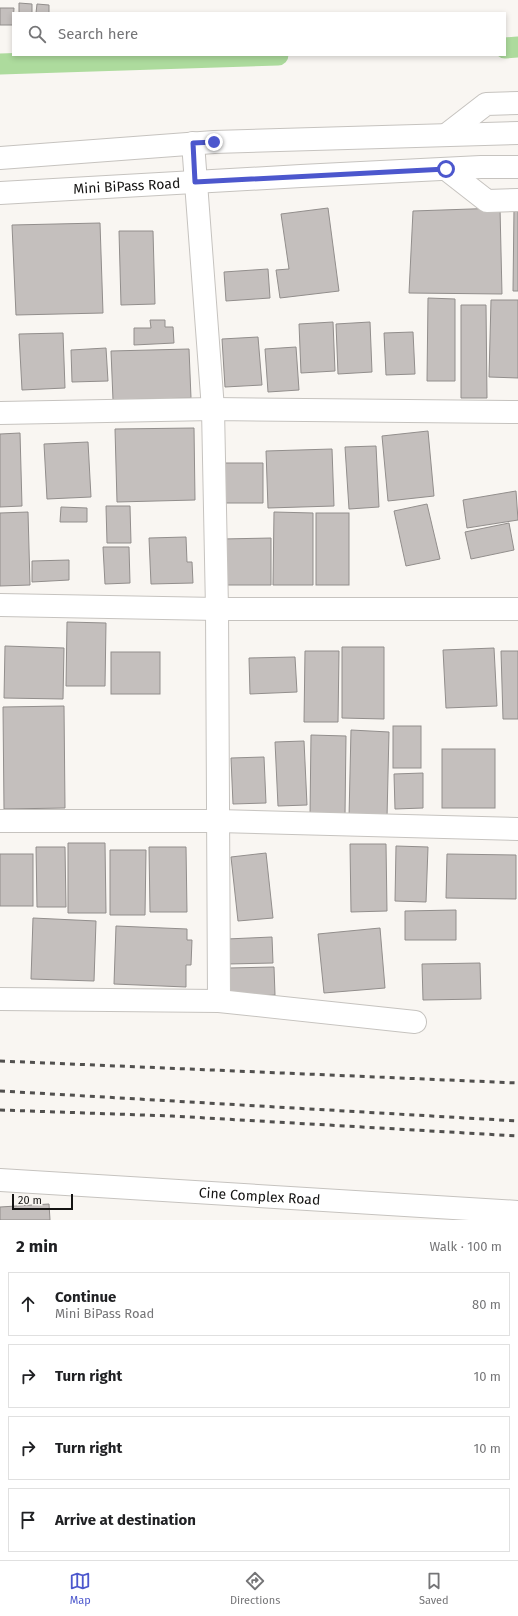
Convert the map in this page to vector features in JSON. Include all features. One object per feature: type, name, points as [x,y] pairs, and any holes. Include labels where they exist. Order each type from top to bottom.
[{"type":"street","points":[[446,135],[486,104],[518,103]]},
{"type":"street","points":[[0,158],[193,143],[518,133]]},
{"type":"street","points":[[193,143],[213,409],[219,1001]]},
{"type":"street","name":"Mini BiPass Road","points":[[0,192],[481,167],[518,167]]},
{"type":"street","points":[[446,169],[487,201],[518,200]]},
{"type":"street","points":[[0,413],[213,409],[518,412]]},
{"type":"street","points":[[0,605],[216,608],[518,609]]},
{"type":"street","points":[[0,821],[218,821],[518,829]]},
{"type":"street","points":[[0,999],[219,1001],[415,1022]]},
{"type":"street","name":"Cine Complex Road","points":[[0,1180],[518,1212]]},
{"type":"building","points":[[19,3],[32,4],[32,12],[19,12]]},
{"type":"building","points":[[37,4],[49,5],[49,12],[36,12]]},
{"type":"building","points":[[0,8],[14,8],[14,12],[12,12],[12,25],[0,25]]},
{"type":"building","points":[[328,208],[339,291],[280,298],[276,270],[289,269],[281,214]]},
{"type":"building","points":[[500,208],[502,294],[409,293],[413,211]]},
{"type":"building","points":[[514,209],[518,209],[518,291],[513,291]]},
{"type":"building","points":[[100,223],[103,313],[16,315],[12,225]]},
{"type":"building","points":[[119,231],[153,231],[155,304],[121,305]]},
{"type":"building","points":[[268,269],[270,298],[226,301],[224,272]]},
{"type":"building","points":[[428,298],[455,299],[455,381],[427,381]]},
{"type":"building","points":[[491,300],[518,300],[518,378],[489,377]]},
{"type":"building","points":[[461,305],[486,305],[487,398],[461,398]]},
{"type":"building","points":[[150,320],[165,320],[165,327],[173,327],[174,343],[134,345],[134,328],[151,328]]},
{"type":"building","points":[[333,322],[335,371],[301,373],[299,324]]},
{"type":"building","points":[[370,322],[372,372],[338,374],[336,324]]},
{"type":"building","points":[[413,332],[415,374],[386,375],[384,333]]},
{"type":"building","points":[[63,333],[65,388],[22,390],[19,334]]},
{"type":"building","points":[[258,337],[262,385],[225,387],[222,339]]},
{"type":"building","points":[[296,347],[299,390],[268,392],[265,349]]},
{"type":"building","points":[[106,348],[108,381],[72,382],[71,350]]},
{"type":"building","points":[[189,349],[191,398],[113,400],[111,351]]},
{"type":"building","points":[[194,428],[195,500],[117,502],[115,429]]},
{"type":"building","points":[[428,431],[434,496],[388,501],[382,436]]},
{"type":"building","points":[[20,433],[22,506],[0,507],[0,434]]},
{"type":"building","points":[[88,442],[91,497],[47,499],[44,444]]},
{"type":"building","points":[[376,446],[379,507],[349,509],[345,447]]},
{"type":"building","points":[[332,449],[334,506],[268,508],[266,451]]},
{"type":"building","points":[[223,463],[263,463],[263,503],[224,503]]},
{"type":"building","points":[[516,491],[518,520],[467,528],[463,500]]},
{"type":"building","points":[[427,504],[440,559],[406,566],[394,511]]},
{"type":"building","points":[[106,506],[130,506],[131,543],[107,543]]},
{"type":"building","points":[[61,507],[87,508],[87,522],[60,522]]},
{"type":"building","points":[[28,512],[30,585],[0,586],[0,513]]},
{"type":"building","points":[[274,512],[313,513],[313,585],[273,585]]},
{"type":"building","points":[[316,513],[349,513],[349,585],[316,585]]},
{"type":"building","points":[[509,523],[514,550],[471,559],[465,532]]},
{"type":"building","points":[[186,537],[187,562],[192,562],[193,583],[151,584],[149,538]]},
{"type":"building","points":[[271,538],[271,585],[223,585],[223,539]]},
{"type":"building","points":[[103,547],[129,547],[130,583],[105,584]]},
{"type":"building","points":[[69,560],[69,580],[32,582],[32,561]]},
{"type":"building","points":[[67,622],[106,623],[105,686],[66,686]]},
{"type":"building","points":[[5,646],[64,648],[63,699],[4,698]]},
{"type":"building","points":[[342,647],[384,647],[384,719],[342,718]]},
{"type":"building","points":[[494,648],[497,706],[446,708],[443,650]]},
{"type":"building","points":[[305,651],[339,651],[338,722],[304,722]]},
{"type":"building","points":[[501,651],[518,651],[518,719],[503,719]]},
{"type":"building","points":[[111,652],[160,652],[160,694],[111,694]]},
{"type":"building","points":[[295,657],[297,692],[250,694],[249,658]]},
{"type":"building","points":[[64,706],[65,808],[4,809],[3,707]]},
{"type":"building","points":[[393,726],[421,726],[421,768],[393,768]]},
{"type":"building","points":[[351,730],[389,732],[387,818],[349,817]]},
{"type":"building","points":[[311,735],[346,736],[345,815],[310,815]]},
{"type":"building","points":[[304,741],[307,805],[278,806],[275,742]]},
{"type":"building","points":[[442,749],[495,749],[495,808],[442,808]]},
{"type":"building","points":[[264,757],[266,803],[233,804],[231,758]]},
{"type":"building","points":[[423,773],[423,808],[395,809],[394,774]]},
{"type":"building","points":[[68,843],[105,843],[106,913],[68,913]]},
{"type":"building","points":[[350,844],[386,844],[387,911],[351,912]]},
{"type":"building","points":[[396,846],[428,847],[426,902],[395,901]]},
{"type":"building","points":[[36,847],[65,847],[66,907],[37,907]]},
{"type":"building","points":[[149,847],[186,847],[187,912],[150,912]]},
{"type":"building","points":[[110,850],[146,850],[145,915],[110,915]]},
{"type":"building","points":[[266,853],[273,918],[238,921],[231,857]]},
{"type":"building","points":[[0,854],[33,854],[33,906],[0,906]]},
{"type":"building","points":[[447,854],[516,855],[516,899],[446,898]]},
{"type":"building","points":[[456,910],[456,940],[405,940],[405,911]]},
{"type":"building","points":[[33,918],[96,921],[94,981],[31,979]]},
{"type":"building","points":[[116,926],[187,929],[187,940],[192,940],[191,965],[186,965],[186,987],[114,984]]},
{"type":"building","points":[[380,928],[385,988],[324,993],[318,934]]},
{"type":"building","points":[[272,937],[273,963],[228,964],[227,939]]},
{"type":"building","points":[[480,963],[481,999],[423,1000],[422,964]]},
{"type":"building","points":[[274,967],[275,995],[229,996],[229,968]]},
{"type":"building","points":[[49,1204],[50,1220],[0,1220],[0,1207]]},
{"type":"waterway","points":[[506,48],[518,47]]},
{"type":"waterway","points":[[0,64],[247,56]]},
{"type":"railway","points":[[0,1061],[518,1083]]},
{"type":"railway","points":[[0,1091],[518,1121]]},
{"type":"railway","points":[[0,1110],[172,1116],[518,1136]]},
{"type":"route","points":[[214,142],[193,143],[195,182],[446,169]]}]
